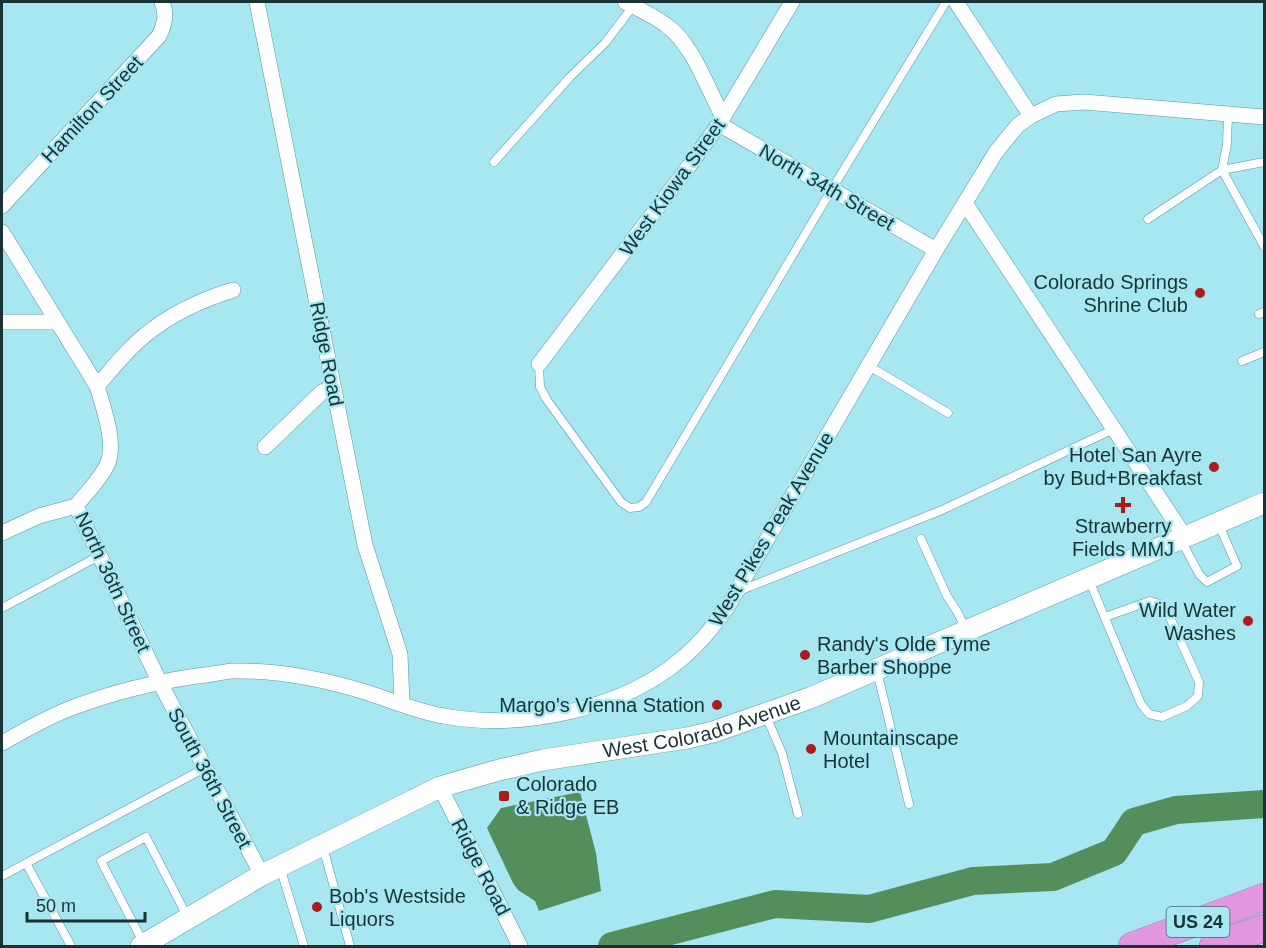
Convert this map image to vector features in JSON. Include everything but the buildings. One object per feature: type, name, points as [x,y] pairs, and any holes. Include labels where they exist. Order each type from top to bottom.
[{"type":"highway","name":"US 24","points":[[1132,946],[1264,897]]},
{"type":"highway","name":"US 24","points":[[1213,946],[1264,928]]},
{"type":"main road","name":"West Colorado Avenue","points":[[142,946],[271,870],[440,787],[543,760],[713,732],[810,698],[1264,502]]},
{"type":"street","name":"Ridge Road","points":[[257,2],[365,545],[400,654],[402,704]]},
{"type":"street","name":"West Kiowa Street","points":[[539,364],[689,166],[721,120],[792,2]]},
{"type":"street","points":[[956,2],[1031,116]]},
{"type":"street","name":"Hamilton Street","points":[[2,206],[159,36],[166,17],[163,3]]},
{"type":"street","points":[[631,3],[667,25],[678,36],[692,57],[721,120]]},
{"type":"street","name":"West Pikes Peak Avenue","points":[[2,743],[72,707],[111,694],[159,681],[232,671],[260,672],[322,681],[361,690],[444,716],[495,721],[523,720],[570,711],[631,691],[679,662],[713,628],[737,591],[936,250],[1007,137],[1018,125],[1056,104],[1084,102],[1264,117]]},
{"type":"street","name":"North 34th Street","points":[[721,120],[936,250]]},
{"type":"street","points":[[965,203],[1183,538]]},
{"type":"street","name":"North 36th Street","points":[[2,232],[97,386],[108,426],[109,462],[103,473],[76,506],[159,681]]},
{"type":"street","points":[[97,386],[149,331],[205,298],[233,290]]},
{"type":"street","points":[[2,322],[57,322]]},
{"type":"street","points":[[265,447],[322,392],[333,387]]},
{"type":"street","points":[[2,533],[39,516],[76,506]]},
{"type":"street","name":"South 36th Street","points":[[159,681],[205,768],[271,870]]},
{"type":"street","name":"Ridge Road","points":[[440,787],[518,942]]},
{"type":"lane","points":[[539,364],[540,387],[547,400],[621,502],[630,508],[639,507],[646,502],[946,2]]},
{"type":"lane","points":[[494,162],[570,77],[605,42],[631,3]]},
{"type":"lane","points":[[1228,114],[1227,144],[1222,170],[1264,246]]},
{"type":"lane","points":[[1148,219],[1222,170],[1264,162]]},
{"type":"lane","points":[[1242,361],[1264,352]]},
{"type":"lane","points":[[869,366],[948,413]]},
{"type":"lane","points":[[737,591],[942,510],[1114,429]]},
{"type":"lane","points":[[1183,538],[1199,574],[1207,582],[1237,566],[1218,523]]},
{"type":"lane","points":[[921,539],[966,631]]},
{"type":"lane","points":[[2,608],[99,556]]},
{"type":"lane","points":[[1089,578],[1105,617],[1141,704],[1149,714],[1162,717],[1188,706],[1198,696],[1199,682],[1168,613],[1160,604],[1150,601],[1105,617]]},
{"type":"lane","points":[[876,670],[909,804]]},
{"type":"lane","points":[[765,714],[782,753],[798,814]]},
{"type":"lane","points":[[2,876],[205,768]]},
{"type":"lane","points":[[142,946],[101,861],[146,837],[188,918]]},
{"type":"lane","points":[[323,844],[350,946]]},
{"type":"lane","points":[[26,863],[71,946]]},
{"type":"lane","points":[[271,870],[304,946]]},
{"type":"shaded area","points":[[580,792],[596,853],[601,891],[539,911],[535,901],[518,890],[513,883],[487,828],[501,808]]},
{"type":"waterway","points":[[612,946],[775,904],[869,909],[973,881],[1053,877],[1114,852],[1134,822],[1176,810],[1264,804]]},
{"type":"place","name":"Colorado Springs Shrine Club","points":[[1200,293]]},
{"type":"place","name":"Hotel San Ayre by Bud+Breakfast","points":[[1214,467]]},
{"type":"place","name":"Strawberry Fields MMJ","points":[[1123,505]]},
{"type":"place","name":"Wild Water Washes","points":[[1248,621]]},
{"type":"place","name":"Randy's Olde Tyme Barber Shoppe","points":[[805,655]]},
{"type":"place","name":"Margo's Vienna Station","points":[[717,705]]},
{"type":"place","name":"Mountainscape Hotel","points":[[811,749]]},
{"type":"place","name":"Colorado & Ridge EB","points":[[504,796]]},
{"type":"place","name":"Bob's Westside Liquors","points":[[317,907]]}]
